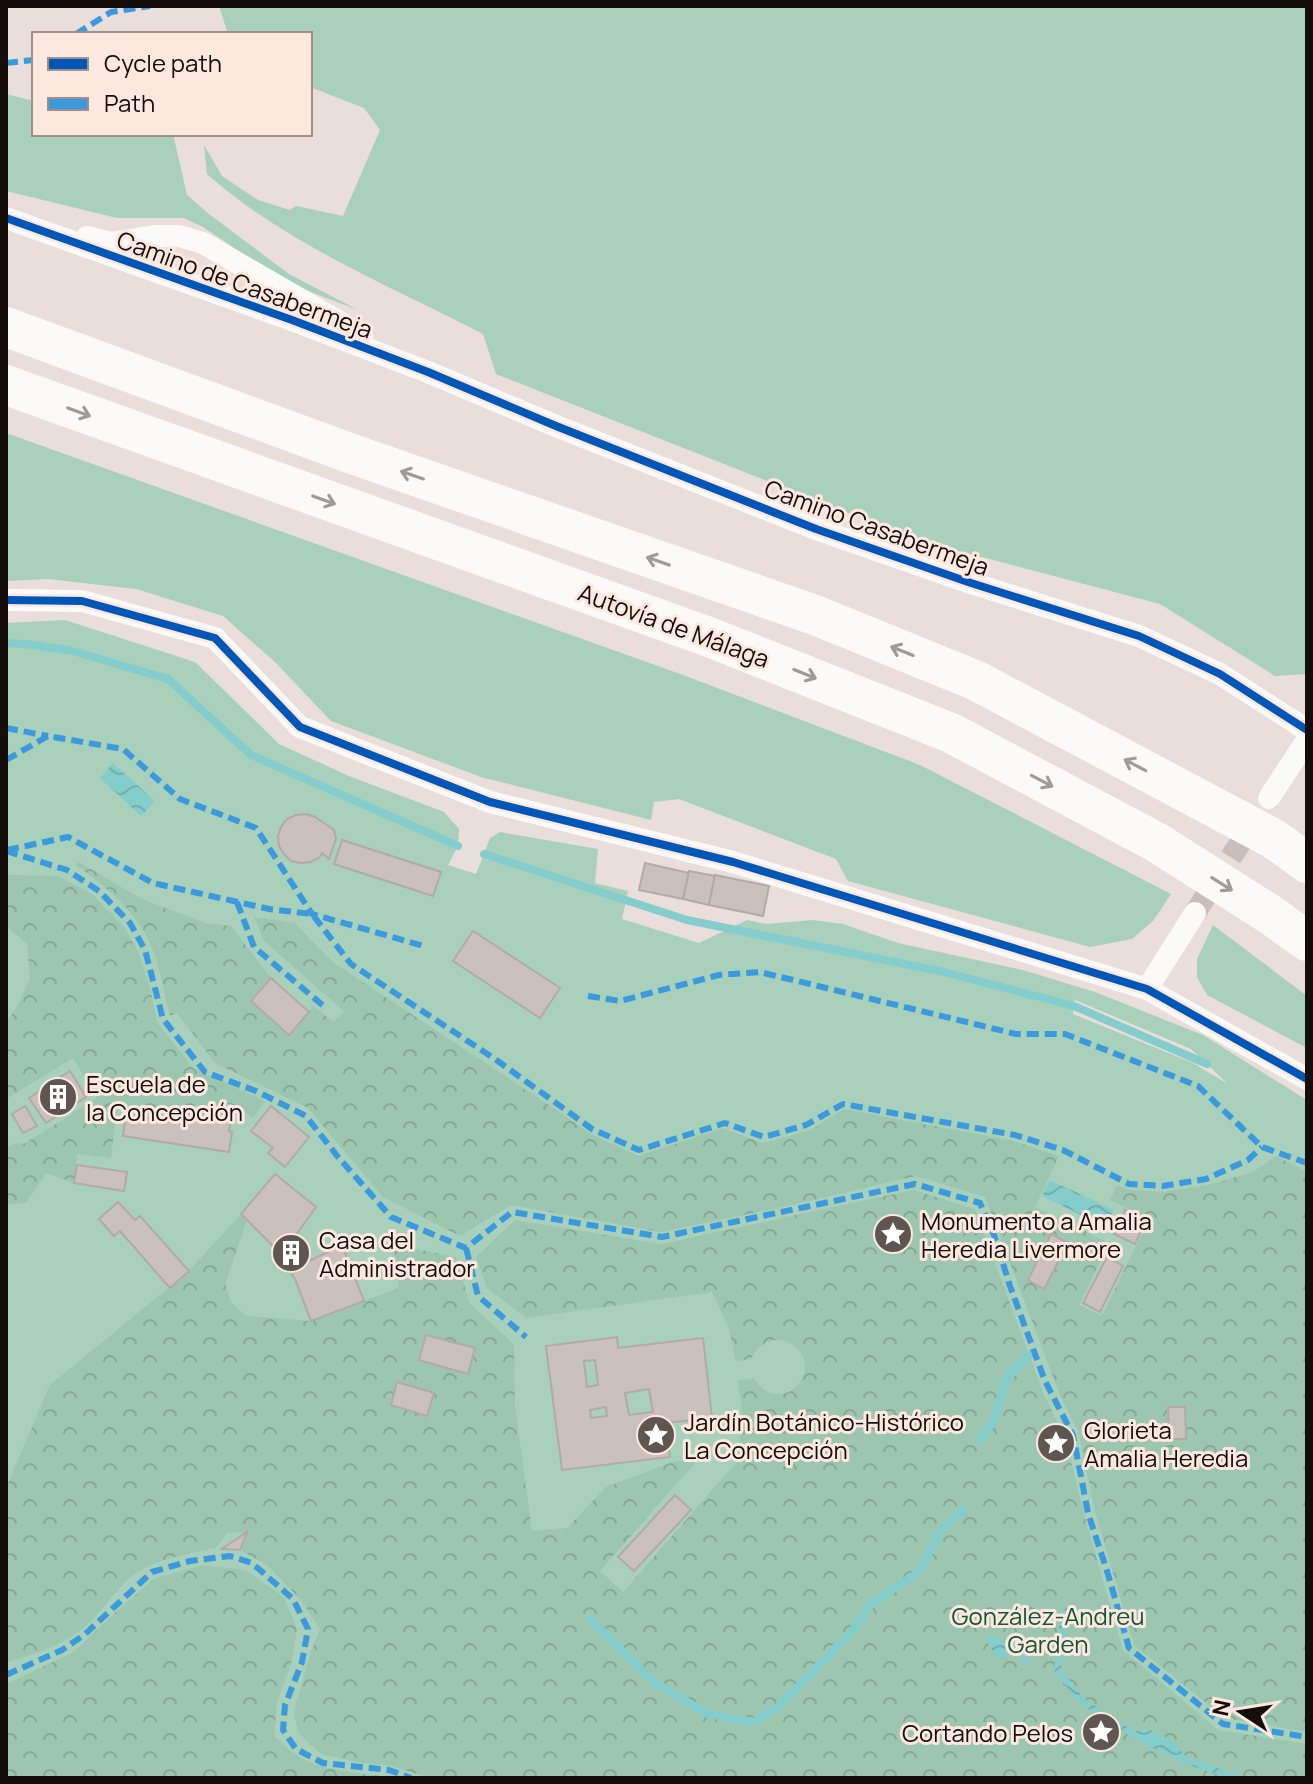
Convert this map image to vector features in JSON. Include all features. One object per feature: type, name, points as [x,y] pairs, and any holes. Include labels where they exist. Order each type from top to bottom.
[{"type":"highway","points":[[6,327],[355,455],[815,615],[977,681],[1274,839],[1307,863]]},
{"type":"highway","name":"Autovía de Málaga","points":[[6,385],[709,637],[951,733],[1156,842],[1307,941]]},
{"type":"street","points":[[6,218],[38,230]]},
{"type":"street","name":"Camino de Casabermeja","points":[[43,224],[110,243],[155,236],[179,236],[203,243],[428,372],[38,230],[43,224]]},
{"type":"street","name":"Camino Casabermeja","points":[[428,372],[816,529],[971,583],[1139,636],[1220,674],[1307,730]]},
{"type":"street","points":[[6,600],[82,601],[215,638],[300,727],[490,802],[733,862],[1147,989],[1307,1079]]},
{"type":"street","points":[[1269,798],[1307,740]]},
{"type":"street","points":[[1147,989],[1195,913]]},
{"type":"green space","points":[[219,6],[1307,6],[1307,674],[1275,676],[1160,604],[917,540],[496,374],[483,334],[305,243],[270,222],[207,174],[204,145],[222,176],[258,200],[290,210],[296,206],[343,216],[380,130],[364,108],[312,88],[312,32],[227,32]]},
{"type":"green space","points":[[6,94],[32,100],[32,136],[173,136],[187,195],[289,274],[358,310],[285,282],[203,227],[184,218],[117,218],[6,191]]},
{"type":"green space","points":[[6,433],[683,675],[920,765],[1171,894],[1153,921],[1132,939],[1090,947],[848,881],[836,859],[679,799],[654,802],[651,820],[481,777],[331,721],[275,662],[223,616],[136,589],[48,579],[6,581]]},
{"type":"green space","name":"Jardín Botánico-Histórico La Concepción","points":[[65,620],[195,662],[279,744],[349,776],[444,812],[459,829],[458,846],[448,865],[476,874],[490,838],[500,832],[598,849],[595,883],[628,891],[622,919],[699,943],[747,920],[766,924],[813,920],[843,924],[898,943],[1023,970],[1095,992],[1203,1035],[1307,1100],[1307,1778],[192,1778],[6,1736],[6,623]],"holes":[[[1075,1000],[1191,1049],[1228,1084],[1193,1063],[1073,1014]]]},
{"type":"green space","points":[[79,862],[142,899],[205,923],[231,926],[271,978],[251,1001],[289,1034],[313,1006],[334,1022],[344,1011],[264,941],[254,917],[295,923],[334,963],[591,1134],[638,1156],[723,1128],[763,1143],[811,1130],[844,1109],[1014,1141],[1059,1156],[1035,1207],[1109,1243],[1079,1305],[1102,1316],[1149,1219],[1110,1200],[1117,1185],[1130,1190],[1163,1192],[1209,1185],[1253,1172],[1276,1156],[1307,1172],[1307,1732],[1225,1718],[1134,1645],[1095,1511],[1078,1431],[1061,1398],[985,1197],[916,1176],[661,1232],[511,1205],[460,1236],[383,1197],[308,1108],[215,1063],[177,1013],[170,1016],[155,956],[139,923],[109,891],[76,865]]},
{"type":"green space","points":[[6,875],[58,876],[92,894],[125,928],[139,954],[157,1022],[193,1068],[265,1101],[253,1118],[231,1104],[117,1109],[111,1158],[77,1154],[74,1183],[46,1173],[26,1203],[6,1204],[6,1148],[15,1143],[24,1144],[97,1098],[73,1058],[6,1099],[6,1023],[30,978],[27,944],[6,926]]},
{"type":"green space","points":[[1213,925],[1307,996],[1307,1048],[1207,995],[1197,977],[1197,959]]},
{"type":"green space","name":"González-Andreu Garden","points":[[913,1190],[975,1209],[1044,1395],[1065,1438],[1123,1650],[1218,1730],[1307,1744],[1307,1778],[430,1778],[391,1766],[321,1754],[298,1733],[294,1712],[320,1629],[301,1600],[267,1565],[240,1550],[246,1532],[227,1533],[216,1548],[169,1558],[143,1569],[128,1580],[73,1636],[39,1652],[6,1662],[6,1488],[50,1385],[189,1271],[241,1214],[247,1220],[225,1284],[232,1303],[246,1316],[311,1321],[399,1288],[392,1244],[456,1257],[470,1304],[514,1344],[515,1406],[532,1531],[567,1528],[606,1487],[670,1463],[701,1456],[600,1571],[623,1592],[735,1464],[743,1422],[738,1381],[754,1378],[767,1392],[788,1392],[800,1382],[805,1370],[804,1359],[799,1350],[781,1340],[770,1341],[760,1347],[751,1359],[736,1361],[729,1329],[712,1292],[526,1318],[487,1288],[476,1257],[515,1220],[661,1244]]},
{"type":"green space","points":[[202,1565],[245,1570],[284,1597],[297,1629],[291,1664],[277,1702],[274,1736],[309,1762],[346,1772],[396,1778],[6,1778],[6,1684],[74,1652],[154,1579]]},
{"type":"water","points":[[113,763],[155,801],[141,816],[100,778]]},
{"type":"water","points":[[1050,1180],[1114,1210],[1106,1227],[1042,1196]]},
{"type":"water","points":[[1069,1610],[1061,1669],[1083,1698],[1134,1731],[1151,1730],[1175,1742],[1186,1757],[1245,1778],[1229,1778],[1186,1764],[1133,1738],[1078,1702],[1054,1670],[1061,1611]]},
{"type":"water","points":[[986,1634],[1022,1647],[1032,1664],[1024,1664],[1020,1654],[1012,1651],[1007,1657],[998,1659]]},
{"type":"building","points":[[306,814],[334,830],[336,839],[329,859],[322,853],[310,862],[291,861],[279,846],[278,836],[287,819]]},
{"type":"building","points":[[342,840],[441,872],[433,896],[334,864]]},
{"type":"building","points":[[645,863],[689,873],[683,899],[639,890]]},
{"type":"building","points":[[689,871],[715,876],[709,905],[683,899]]},
{"type":"building","points":[[715,875],[769,886],[763,916],[709,905]]},
{"type":"building","points":[[473,931],[560,988],[540,1018],[453,961]]},
{"type":"building","points":[[271,978],[309,1012],[289,1035],[251,1001]]},
{"type":"building","name":"Escuela de la Concepción","points":[[70,1071],[86,1097],[46,1123],[29,1098]]},
{"type":"building","points":[[25,1106],[37,1126],[23,1133],[12,1114]]},
{"type":"building","points":[[271,1106],[309,1137],[285,1167],[268,1153],[273,1148],[251,1131]]},
{"type":"building","points":[[232,1113],[229,1152],[123,1136],[126,1115],[173,1122],[173,1114]]},
{"type":"building","points":[[77,1165],[127,1172],[124,1191],[74,1183]]},
{"type":"building","name":"Casa del Administrador","points":[[275,1174],[316,1207],[293,1239],[309,1261],[342,1245],[364,1301],[311,1321],[295,1279],[272,1245],[241,1214]]},
{"type":"building","points":[[118,1202],[135,1220],[140,1216],[189,1271],[170,1288],[120,1231],[114,1236],[99,1219]]},
{"type":"building","points":[[1125,1210],[1146,1220],[1135,1244],[1114,1234]]},
{"type":"building","points":[[1051,1234],[1068,1243],[1044,1289],[1028,1280]]},
{"type":"building","points":[[1107,1257],[1123,1266],[1100,1312],[1083,1303]]},
{"type":"building","points":[[426,1335],[475,1348],[468,1374],[419,1360]]},
{"type":"building","points":[[617,1337],[618,1348],[703,1338],[712,1418],[666,1423],[670,1457],[562,1470],[546,1346]],"holes":[[[595,1360],[598,1385],[587,1387],[584,1361]],[[649,1389],[653,1412],[629,1415],[625,1393]],[[606,1407],[607,1416],[591,1418],[590,1410]]]},
{"type":"building","points":[[397,1382],[434,1393],[427,1416],[391,1405]]},
{"type":"building","points":[[1168,1407],[1185,1407],[1186,1439],[1169,1439]]},
{"type":"building","points":[[675,1495],[691,1510],[634,1571],[618,1557]]},
{"type":"building","points":[[247,1532],[240,1550],[222,1549]]},
{"type":"waterway","points":[[6,643],[69,650],[168,679],[251,755],[458,846]]},
{"type":"waterway","points":[[484,854],[687,920],[944,972],[1074,1006],[1207,1064]]},
{"type":"waterway","points":[[981,1439],[994,1420],[1006,1379],[1032,1353]]},
{"type":"waterway","points":[[591,1620],[654,1682],[708,1714],[754,1722],[778,1707],[853,1630],[872,1603],[919,1572],[941,1530],[964,1509]]},
{"type":"tunnel","points":[[1195,913],[1269,798]]},
{"type":"marked path","points":[[79,32],[111,12],[150,6]]},
{"type":"marked path","points":[[6,63],[32,60]]},
{"type":"marked path","points":[[6,728],[48,736]]},
{"type":"marked path","points":[[6,760],[48,736],[123,749],[180,799],[256,828],[312,914],[427,947]]},
{"type":"marked path","points":[[7,850],[68,837],[153,883],[269,909],[312,914],[351,964],[495,1059],[592,1129],[639,1150],[725,1123],[764,1137],[806,1125],[843,1104],[1015,1135],[1063,1150],[1129,1184],[1163,1186],[1206,1179],[1248,1160],[1262,1147]]},
{"type":"marked path","points":[[6,851],[67,870],[99,891],[130,923],[145,950],[163,1019],[205,1072],[256,1091],[306,1116],[391,1217],[466,1248],[512,1212],[662,1237],[915,1184],[980,1203],[1045,1381],[1073,1435],[1088,1513],[1129,1648],[1223,1724],[1307,1737]]},
{"type":"marked path","points":[[237,902],[254,947],[326,1008]]},
{"type":"marked path","points":[[588,996],[620,1001],[719,975],[760,972],[1016,1034],[1065,1034],[1198,1086],[1262,1147],[1307,1163]]},
{"type":"marked path","points":[[466,1248],[478,1296],[526,1337]]},
{"type":"marked path","points":[[6,1675],[62,1650],[84,1635],[152,1572],[190,1561],[230,1556],[252,1563],[293,1599],[308,1629],[302,1662],[285,1705],[283,1730],[296,1749],[323,1763],[389,1770],[411,1778]]},
{"type":"cycle path","points":[[6,218],[428,372],[816,529],[971,583],[1139,636],[1220,674],[1307,730]]},
{"type":"cycle path","points":[[6,600],[82,601],[215,638],[300,727],[490,802],[733,862],[1147,989],[1307,1079]]},
{"type":"place","name":"Escuela de la Concepción","points":[[58,1097]]},
{"type":"place","name":"Monumento a Amalia Heredia Livermore","points":[[893,1234]]},
{"type":"place","name":"Casa del Administrador","points":[[291,1253]]},
{"type":"place","name":"Jardín Botánico-Histórico La Concepción","points":[[656,1435]]},
{"type":"place","name":"Glorieta Amalia Heredia","points":[[1056,1443]]},
{"type":"place","name":"Cortando Pelos","points":[[1101,1732]]}]
